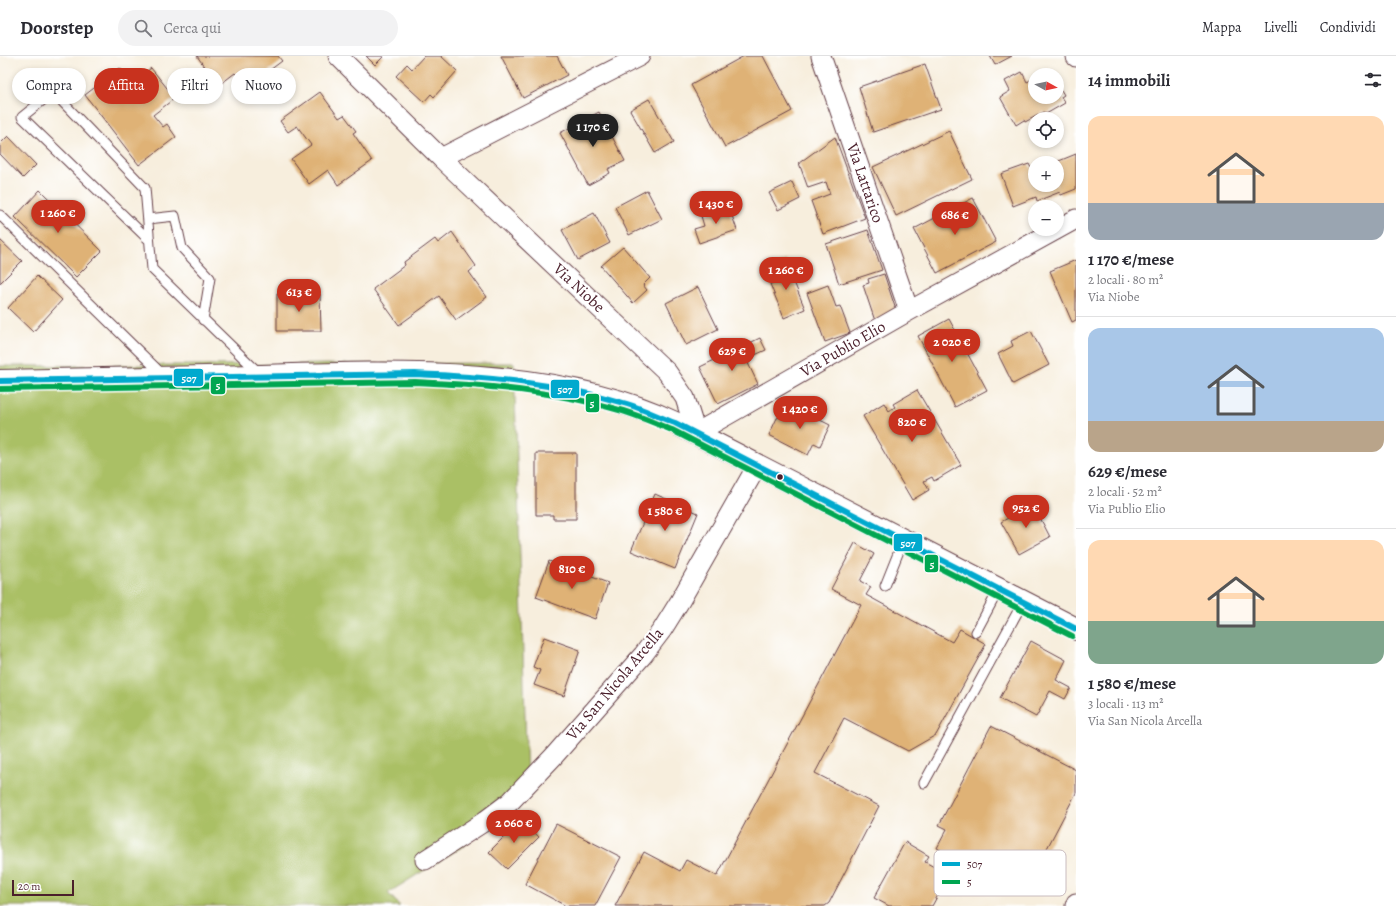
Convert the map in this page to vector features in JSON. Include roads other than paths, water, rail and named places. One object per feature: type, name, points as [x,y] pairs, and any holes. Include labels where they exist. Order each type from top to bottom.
[{"type":"main road","points":[[0,381],[332,374],[432,375],[550,386],[575,390],[630,405],[660,416],[696,433],[757,466],[1076,629]]},
{"type":"street","name":"Via Niobe","points":[[338,56],[441,158],[667,372],[685,398],[696,433]]},
{"type":"street","points":[[441,158],[640,56]]},
{"type":"street","name":"Via Lattarico","points":[[821,56],[910,311]]},
{"type":"street","name":"Via Publio Elio","points":[[696,433],[910,311],[1076,220]]},
{"type":"street","name":"Via San Nicola Arcella","points":[[425,860],[482,824],[510,802],[553,757],[643,656],[662,630],[680,601],[757,466]]},
{"type":"lane","points":[[149,240],[22,117],[53,92],[145,188],[152,269],[203,320],[262,375]]},
{"type":"lane","points":[[0,215],[165,378]]},
{"type":"lane","points":[[148,219],[175,216],[182,248],[210,278],[203,320]]},
{"type":"lane","points":[[885,586],[903,541]]},
{"type":"lane","points":[[976,632],[999,589]]},
{"type":"lane","points":[[924,782],[1023,602]]}]
